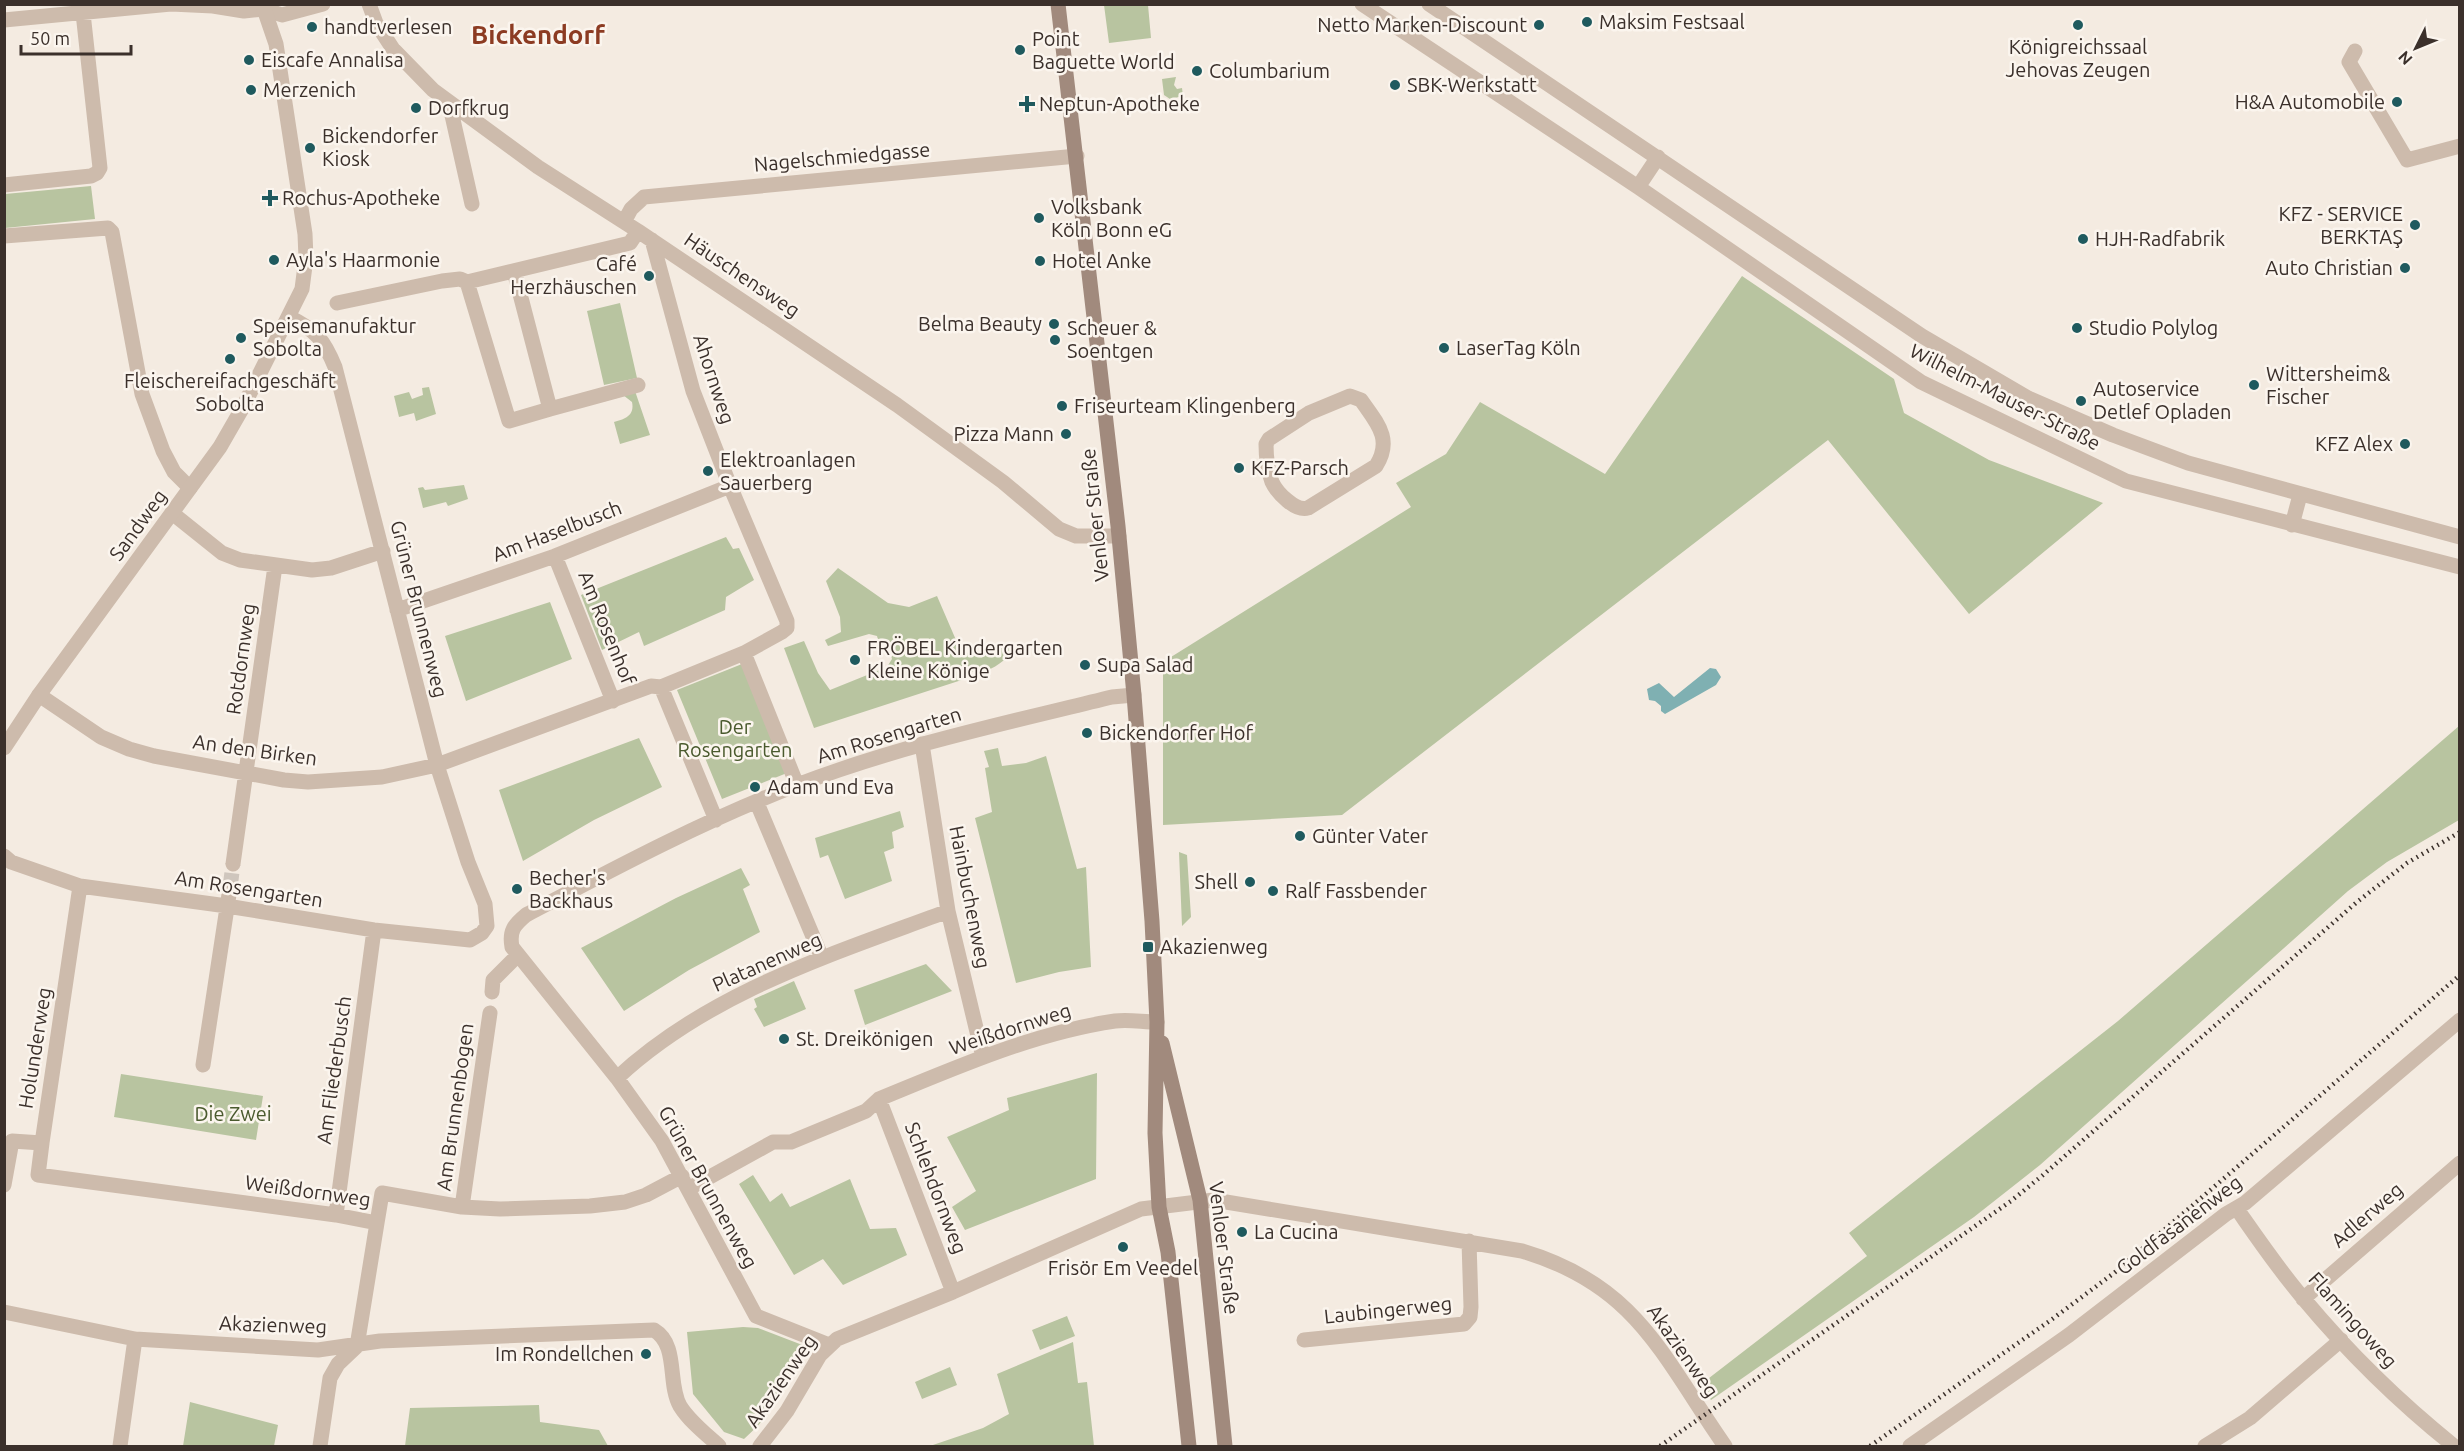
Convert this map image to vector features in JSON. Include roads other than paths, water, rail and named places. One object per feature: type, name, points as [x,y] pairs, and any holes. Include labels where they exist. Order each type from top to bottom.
[{"type":"main road","name":"Venloer Straße","points":[[1058,4],[1119,536],[1134,695],[1152,921],[1157,1022],[1155,1134],[1159,1207],[1168,1252],[1189,1446]]},
{"type":"main road","name":"Venloer Straße","points":[[1157,1022],[1200,1200],[1225,1446]]},
{"type":"street","points":[[4,20],[171,4],[244,10],[264,7],[282,15],[323,4]]},
{"type":"street","name":"Häuschensweg","points":[[369,4],[376,23],[393,49],[433,90],[537,167],[639,231],[952,444],[1003,482],[1059,529],[1076,536],[1119,536]]},
{"type":"street","name":"Wilhelm-Mauser-Straße","points":[[1362,4],[1638,187],[1921,382],[2126,481],[2460,567]]},
{"type":"street","name":"Wilhelm-Mauser-Straße","points":[[1430,4],[1922,336],[2028,398],[2153,451],[2300,495],[2460,537]]},
{"type":"street","name":"Sandweg","points":[[4,748],[39,695],[220,447],[290,317],[302,288],[306,258],[304,234],[276,44],[264,7]]},
{"type":"street","points":[[4,185],[91,176],[97,173],[99,168],[83,14]]},
{"type":"street","points":[[2355,51],[2349,62],[2407,160],[2460,146]]},
{"type":"street","points":[[449,102],[472,204]]},
{"type":"street","name":"Nagelschmiedgasse","points":[[624,222],[631,208],[644,197],[1077,156]]},
{"type":"street","points":[[1638,187],[1658,157]]},
{"type":"street","points":[[4,236],[108,228],[112,232],[142,394],[162,451],[174,472],[190,488]]},
{"type":"street","points":[[337,303],[442,281],[459,279],[467,282],[514,271],[630,243],[639,231]]},
{"type":"street","name":"Ahornweg","points":[[652,240],[693,391],[787,621],[787,628]]},
{"type":"street","points":[[514,271],[550,409]]},
{"type":"street","points":[[467,282],[509,421],[638,385]]},
{"type":"street","name":"Grüner Brunnenweg","points":[[290,317],[313,330],[328,349],[335,367],[437,765],[468,862],[485,904],[487,926]]},
{"type":"street","points":[[1350,396],[1361,399],[1385,443],[1376,466],[1302,510],[1287,499],[1273,483],[1266,455],[1266,444],[1269,439],[1309,413],[1350,396]]},
{"type":"street","name":"Am Haselbusch","points":[[398,610],[555,556],[730,486]]},
{"type":"street","points":[[2292,525],[2300,495]]},
{"type":"street","points":[[172,513],[230,558],[312,570],[331,568],[382,552]]},
{"type":"street","name":"Am Rosenhof","points":[[555,556],[613,701],[651,686],[661,687],[744,653],[787,628]]},
{"type":"street","name":"Rotdornweg","points":[[233,864],[275,566]]},
{"type":"street","points":[[744,653],[797,785]]},
{"type":"street","name":"Am Rosenhof","points":[[661,687],[716,820]]},
{"type":"street","name":"An den Birken","points":[[39,695],[101,737],[129,749],[154,756],[292,781],[339,781],[382,777],[437,765],[613,701]]},
{"type":"street","name":"Am Rosengarten","points":[[510,934],[514,925],[526,915],[634,858],[797,785],[922,744],[1112,697],[1134,695]]},
{"type":"street","name":"Hainbuchenweg","points":[[922,744],[948,911],[983,1057]]},
{"type":"street","points":[[757,803],[822,958]]},
{"type":"street","name":"Am Rosengarten","points":[[4,856],[11,862],[80,886],[227,906],[374,930],[470,940],[482,933],[487,926]]},
{"type":"street","name":"Holunderweg","points":[[42,1143],[80,886]]},
{"type":"street","points":[[203,1065],[230,888]]},
{"type":"street","name":"Platanenweg","points":[[617,1078],[683,1027],[719,1005],[822,958],[948,911]]},
{"type":"street","name":"Am Fliederbusch","points":[[336,1215],[374,930]]},
{"type":"street","name":"Grüner Brunnenweg","points":[[510,934],[512,947],[517,956],[617,1078],[662,1141],[756,1316],[829,1345]]},
{"type":"street","points":[[492,992],[493,980],[517,956]]},
{"type":"street","name":"Am Brunnenbogen","points":[[462,1207],[490,1013]]},
{"type":"street","name":"Goldfasanenweg","points":[[1910,1446],[2069,1335],[2226,1214],[2237,1209],[2460,1020]]},
{"type":"street","name":"Weißdornweg","points":[[42,1143],[38,1175],[336,1215],[377,1223],[381,1192],[462,1207],[538,1208],[625,1202],[685,1183],[773,1142],[791,1142],[866,1111],[879,1099],[983,1057],[1064,1032],[1118,1021],[1157,1022]]},
{"type":"street","name":"Schlehdornweg","points":[[879,1099],[953,1292]]},
{"type":"street","points":[[4,1185],[8,1140],[42,1143]]},
{"type":"street","name":"Adlerweg","points":[[2303,1299],[2460,1163]]},
{"type":"street","name":"Akazienweg","points":[[761,1446],[787,1411],[813,1365],[829,1345],[849,1332],[953,1292],[1141,1209],[1200,1200],[1214,1200],[1468,1241],[1549,1258],[1581,1274],[1607,1291],[1628,1309],[1650,1334],[1725,1446]]},
{"type":"street","name":"Flamingoweg","points":[[2237,1209],[2303,1299],[2404,1405],[2454,1446]]},
{"type":"street","points":[[320,1446],[330,1378],[338,1364],[357,1346],[377,1223]]},
{"type":"street","name":"Laubingerweg","points":[[1304,1340],[1464,1324],[1470,1317],[1471,1307],[1468,1241]]},
{"type":"street","name":"Akazienweg","points":[[4,1312],[135,1339],[318,1350],[380,1341],[654,1330],[662,1335],[668,1345],[672,1380],[680,1406],[719,1446]]},
{"type":"street","points":[[120,1446],[135,1339]]},
{"type":"street","points":[[2205,1446],[2250,1418],[2341,1340]]},
{"type":"water","points":[[1710,668],[1716,669],[1721,677],[1716,685],[1665,714],[1661,711],[1661,706],[1649,700],[1647,689],[1659,683],[1674,697]]},
{"type":"tunnel","points":[[230,888],[233,864]]},
{"type":"railway","points":[[1660,1446],[2011,1201],[2357,902],[2407,863],[2460,832]]},
{"type":"railway","points":[[1870,1446],[2051,1320],[2114,1273],[2460,975]]},
{"type":"place","name":"Maksim Festsaal","points":[[1587,22]]},
{"type":"place","name":"Netto Marken-Discount","points":[[1539,25]]},
{"type":"place","name":"Königreichssaal Jehovas Zeugen","points":[[2078,25]]},
{"type":"place","name":"handtverlesen","points":[[312,27]]},
{"type":"place","name":"Point Baguette World","points":[[1020,50]]},
{"type":"place","name":"Eiscafe Annalisa","points":[[249,60]]},
{"type":"place","name":"Columbarium","points":[[1197,71]]},
{"type":"place","name":"SBK-Werkstatt","points":[[1395,85]]},
{"type":"place","name":"Merzenich","points":[[251,90]]},
{"type":"place","name":"H&A Automobile","points":[[2397,102]]},
{"type":"place","name":"Neptun-Apotheke","points":[[1027,104]]},
{"type":"place","name":"Dorfkrug","points":[[416,108]]},
{"type":"place","name":"Bickendorfer Kiosk","points":[[310,148]]},
{"type":"place","name":"Rochus-Apotheke","points":[[270,198]]},
{"type":"place","name":"Volksbank Köln Bonn eG","points":[[1039,218]]},
{"type":"place","name":"KFZ - SERVICE BERKTAŞ","points":[[2415,225]]},
{"type":"place","name":"HJH-Radfabrik","points":[[2083,239]]},
{"type":"place","name":"Ayla's Haarmonie","points":[[274,260]]},
{"type":"place","name":"Hotel Anke","points":[[1040,261]]},
{"type":"place","name":"Auto Christian","points":[[2405,268]]},
{"type":"place","name":"Café Herzhäuschen","points":[[649,276]]},
{"type":"place","name":"Belma Beauty","points":[[1054,324]]},
{"type":"place","name":"Studio Polylog","points":[[2077,328]]},
{"type":"place","name":"Speisemanufaktur Sobolta","points":[[241,338]]},
{"type":"place","name":"Scheuer & Soentgen","points":[[1055,340]]},
{"type":"place","name":"LaserTag Köln","points":[[1444,348]]},
{"type":"place","name":"Fleischereifachgeschäft Sobolta","points":[[230,359]]},
{"type":"place","name":"Wittersheim& Fischer","points":[[2254,385]]},
{"type":"place","name":"Autoservice Detlef Opladen","points":[[2081,401]]},
{"type":"place","name":"Friseurteam Klingenberg","points":[[1062,406]]},
{"type":"place","name":"Pizza Mann","points":[[1066,434]]},
{"type":"place","name":"KFZ Alex","points":[[2405,444]]},
{"type":"place","name":"KFZ-Parsch","points":[[1239,468]]},
{"type":"place","name":"Elektroanlagen Sauerberg","points":[[708,471]]},
{"type":"place","name":"FRÖBEL Kindergarten Kleine Könige","points":[[855,660]]},
{"type":"place","name":"Supa Salad","points":[[1085,665]]},
{"type":"place","name":"Bickendorfer Hof","points":[[1087,733]]},
{"type":"place","name":"Adam und Eva","points":[[755,787]]},
{"type":"place","name":"Günter Vater","points":[[1300,836]]},
{"type":"place","name":"Shell","points":[[1250,882]]},
{"type":"place","name":"Becher's Backhaus","points":[[517,889]]},
{"type":"place","name":"Ralf Fassbender","points":[[1273,891]]},
{"type":"place","name":"Akazienweg","points":[[1148,947]]},
{"type":"place","name":"St. Dreikönigen","points":[[784,1039]]},
{"type":"place","name":"La Cucina","points":[[1242,1232]]},
{"type":"place","name":"Frisör Em Veedel","points":[[1123,1247]]},
{"type":"place","name":"Im Rondellchen","points":[[646,1354]]},
{"type":"district","name":"Bickendorf","points":[[538,35]]},
{"type":"park label","name":"Der Rosengarten","points":[[735,738]]},
{"type":"park label","name":"Die Zwei","points":[[233,1114]]}]
